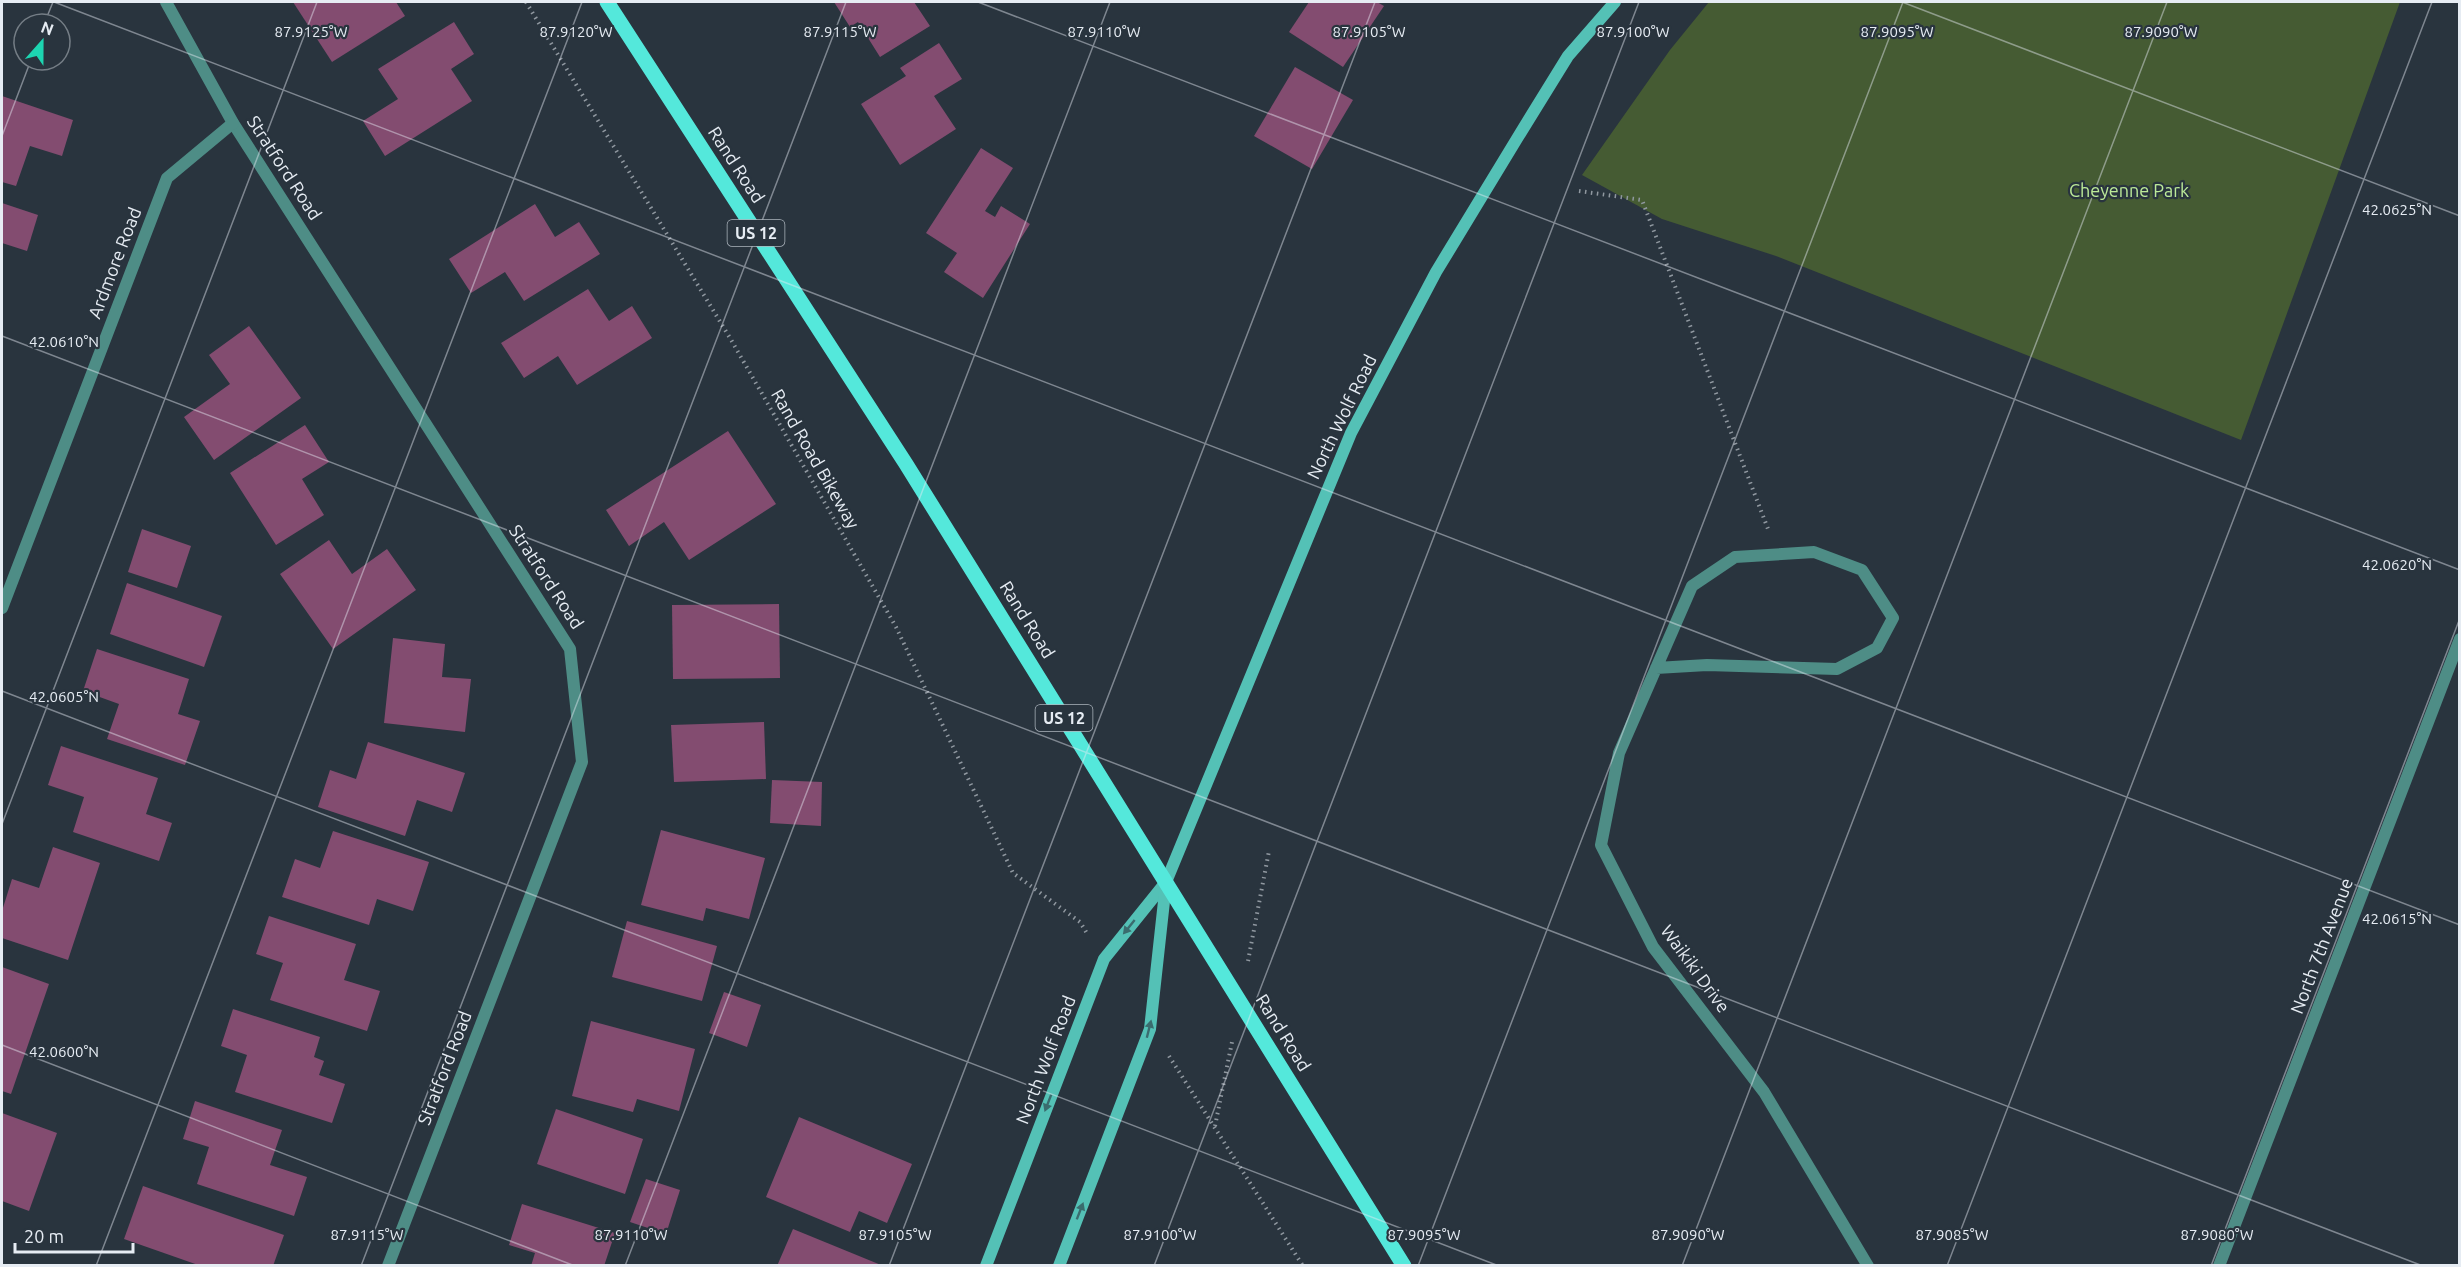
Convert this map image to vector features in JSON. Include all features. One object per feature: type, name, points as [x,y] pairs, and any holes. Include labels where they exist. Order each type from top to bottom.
[{"type":"main road","name":"Rand Road","points":[[607,2],[912,474],[1404,1266]]},
{"type":"main road","name":"North Wolf Road","points":[[1059,1266],[1150,1029],[1166,882],[1351,433],[1436,272],[1512,146],[1568,56],[1615,2]]},
{"type":"main road","name":"North Wolf Road","points":[[986,1266],[1104,959],[1166,882]]},
{"type":"street","name":"Stratford Road","points":[[166,2],[233,123],[570,649],[582,762],[388,1266]]},
{"type":"street","name":"Ardmore Road","points":[[2,608],[167,178],[233,123]]},
{"type":"street","name":"Waikiki Drive","points":[[1656,668],[1707,665],[1837,669],[1877,648],[1893,618],[1862,570],[1814,552],[1735,557],[1692,586],[1656,668],[1619,753],[1601,845],[1653,947],[1764,1092],[1868,1266]]},
{"type":"street","name":"North 7th Avenue","points":[[2219,1266],[2460,639]]},
{"type":"path","name":"Rand Road Bikeway","points":[[526,2],[730,338],[896,627],[1013,873],[1080,922]]},
{"type":"path","points":[[1579,191],[1642,200],[1778,554]]},
{"type":"path","points":[[1215,1127],[1303,1266]]},
{"type":"green space","name":"Cheyenne Park","points":[[1709,2],[2400,2],[2241,440],[1776,256],[1662,219],[1582,175],[1670,50]]},
{"type":"building","points":[[293,2],[396,2],[405,16],[332,62]]},
{"type":"building","points":[[834,2],[914,2],[930,26],[880,57],[858,22],[850,27]]},
{"type":"building","points":[[1309,2],[1377,2],[1384,6],[1343,67],[1289,32]]},
{"type":"building","points":[[454,22],[474,54],[451,69],[472,101],[385,156],[363,121],[398,99],[378,69]]},
{"type":"building","points":[[939,43],[962,79],[934,96],[956,129],[900,165],[861,104],[906,76],[900,68]]},
{"type":"building","points":[[1295,67],[1353,100],[1312,169],[1254,136]]},
{"type":"building","points":[[2,96],[73,120],[62,156],[30,146],[16,186],[2,182]]},
{"type":"building","points":[[981,148],[1013,168],[985,211],[995,217],[1001,206],[1030,224],[983,298],[944,272],[957,253],[926,233]]},
{"type":"building","points":[[2,203],[38,215],[27,251],[2,243]]},
{"type":"building","points":[[535,204],[555,237],[579,222],[600,254],[524,301],[505,272],[471,293],[449,259]]},
{"type":"building","points":[[588,289],[609,321],[632,306],[652,338],[577,385],[558,356],[524,378],[501,343]]},
{"type":"building","points":[[249,326],[301,398],[214,460],[184,417],[230,384],[209,355]]},
{"type":"building","points":[[305,425],[329,462],[302,479],[324,515],[276,545],[230,473]]},
{"type":"building","points":[[728,431],[776,504],[689,560],[664,522],[629,546],[606,510]]},
{"type":"building","points":[[142,529],[191,546],[177,588],[128,572]]},
{"type":"building","points":[[329,540],[352,574],[387,549],[416,590],[333,649],[280,574]]},
{"type":"building","points":[[127,583],[222,616],[204,667],[110,634]]},
{"type":"building","points":[[779,604],[780,678],[673,679],[672,605]]},
{"type":"building","points":[[393,638],[445,644],[442,677],[471,679],[465,732],[384,723]]},
{"type":"building","points":[[97,649],[189,679],[178,714],[200,721],[185,765],[107,739],[119,704],[83,691]]},
{"type":"building","points":[[764,722],[766,779],[674,782],[671,725]]},
{"type":"building","points":[[368,742],[465,773],[452,812],[417,800],[405,836],[318,807],[330,770],[356,779]]},
{"type":"building","points":[[61,746],[158,778],[146,814],[172,823],[159,861],[73,832],[84,797],[48,785]]},
{"type":"building","points":[[772,780],[822,782],[821,826],[770,823]]},
{"type":"building","points":[[661,830],[765,858],[749,919],[706,908],[703,921],[641,905]]},
{"type":"building","points":[[333,831],[429,862],[413,911],[377,899],[369,925],[282,897],[295,859],[320,868]]},
{"type":"building","points":[[53,847],[100,863],[68,960],[2,938],[2,911],[12,879],[39,888]]},
{"type":"building","points":[[269,916],[356,944],[344,980],[380,991],[367,1031],[270,1000],[283,963],[256,954]]},
{"type":"building","points":[[627,921],[717,946],[702,1001],[612,977]]},
{"type":"building","points":[[2,967],[49,984],[11,1094],[2,1091]]},
{"type":"building","points":[[724,992],[761,1005],[747,1047],[709,1033]]},
{"type":"building","points":[[233,1009],[320,1037],[314,1057],[324,1061],[319,1075],[345,1084],[332,1123],[235,1092],[247,1055],[221,1046]]},
{"type":"building","points":[[591,1021],[695,1049],[679,1111],[637,1099],[633,1112],[572,1096]]},
{"type":"building","points":[[195,1101],[282,1130],[270,1165],[307,1177],[294,1216],[197,1184],[209,1147],[183,1139]]},
{"type":"building","points":[[556,1109],[643,1139],[625,1194],[537,1164]]},
{"type":"building","points":[[2,1113],[57,1133],[29,1211],[2,1201]]},
{"type":"building","points":[[799,1117],[912,1164],[887,1223],[859,1211],[850,1232],[766,1197]]},
{"type":"building","points":[[646,1179],[680,1190],[666,1234],[630,1222]]},
{"type":"building","points":[[143,1186],[284,1235],[273,1266],[201,1266],[124,1239]]},
{"type":"building","points":[[522,1204],[615,1233],[604,1266],[531,1266],[535,1253],[509,1245]]},
{"type":"building","points":[[793,1229],[881,1265],[881,1266],[777,1266]]}]
